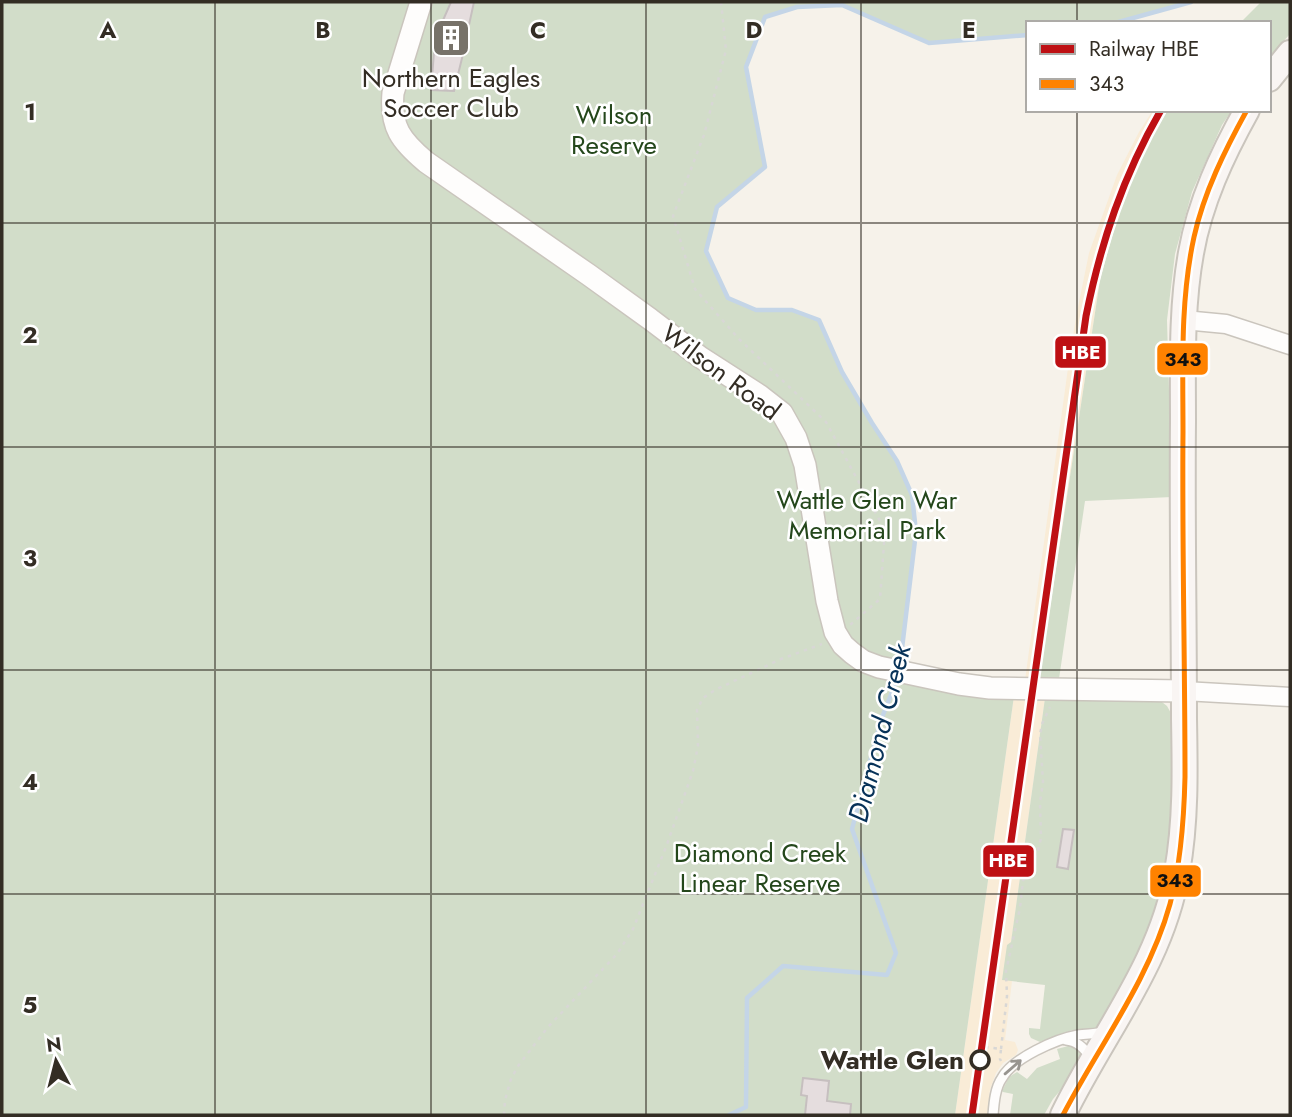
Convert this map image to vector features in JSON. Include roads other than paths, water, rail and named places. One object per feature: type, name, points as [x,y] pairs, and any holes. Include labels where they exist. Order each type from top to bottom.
[{"type":"main road","points":[[1271,77],[1290,53]]},
{"type":"main road","points":[[1063,1115],[1150,958],[1175,884],[1183,812],[1184,320],[1191,253],[1202,210],[1217,169],[1246,112]]},
{"type":"street","name":"Wilson Road","points":[[421,2],[393,93],[393,120],[405,143],[439,172],[589,275],[782,414],[796,438],[806,465],[831,622],[836,636],[852,653],[878,667],[990,688],[1184,691]]},
{"type":"street","points":[[1184,320],[1226,324],[1290,345]]},
{"type":"street","points":[[1184,691],[1290,696]]},
{"type":"lane","points":[[993,1115],[998,1086],[1010,1067],[1030,1054],[1061,1041],[1097,1034],[1113,1027]]},
{"type":"lane","points":[[1061,1041],[1075,1041],[1093,1059]]},
{"type":"waterway","name":"Diamond Creek","points":[[1122,21],[1191,2]]},
{"type":"waterway","name":"Diamond Creek","points":[[900,665],[916,532],[912,495],[897,461],[842,372],[819,320],[792,310],[756,310],[728,298],[706,251],[717,207],[765,167],[746,67],[765,17],[797,7],[842,5],[929,43],[1026,35]]},
{"type":"waterway","name":"Diamond Creek","points":[[729,1115],[746,1107],[747,998],[783,966],[887,975],[896,953],[852,829],[881,720],[898,677]]},
{"type":"rail line","name":"HBE","points":[[972,1115],[1086,316],[1115,210],[1135,160],[1160,112]]},
{"type":"place","name":"Northern Eagles Soccer Club","points":[[451,38]]},
{"type":"place","name":"Wattle Glen","points":[[980,1060]]},
{"type":"park label","name":"Wilson Reserve","points":[[614,130]]},
{"type":"park label","name":"Wattle Glen War Memorial Park","points":[[867,515]]},
{"type":"park label","name":"Diamond Creek Linear Reserve","points":[[760,868]]}]
